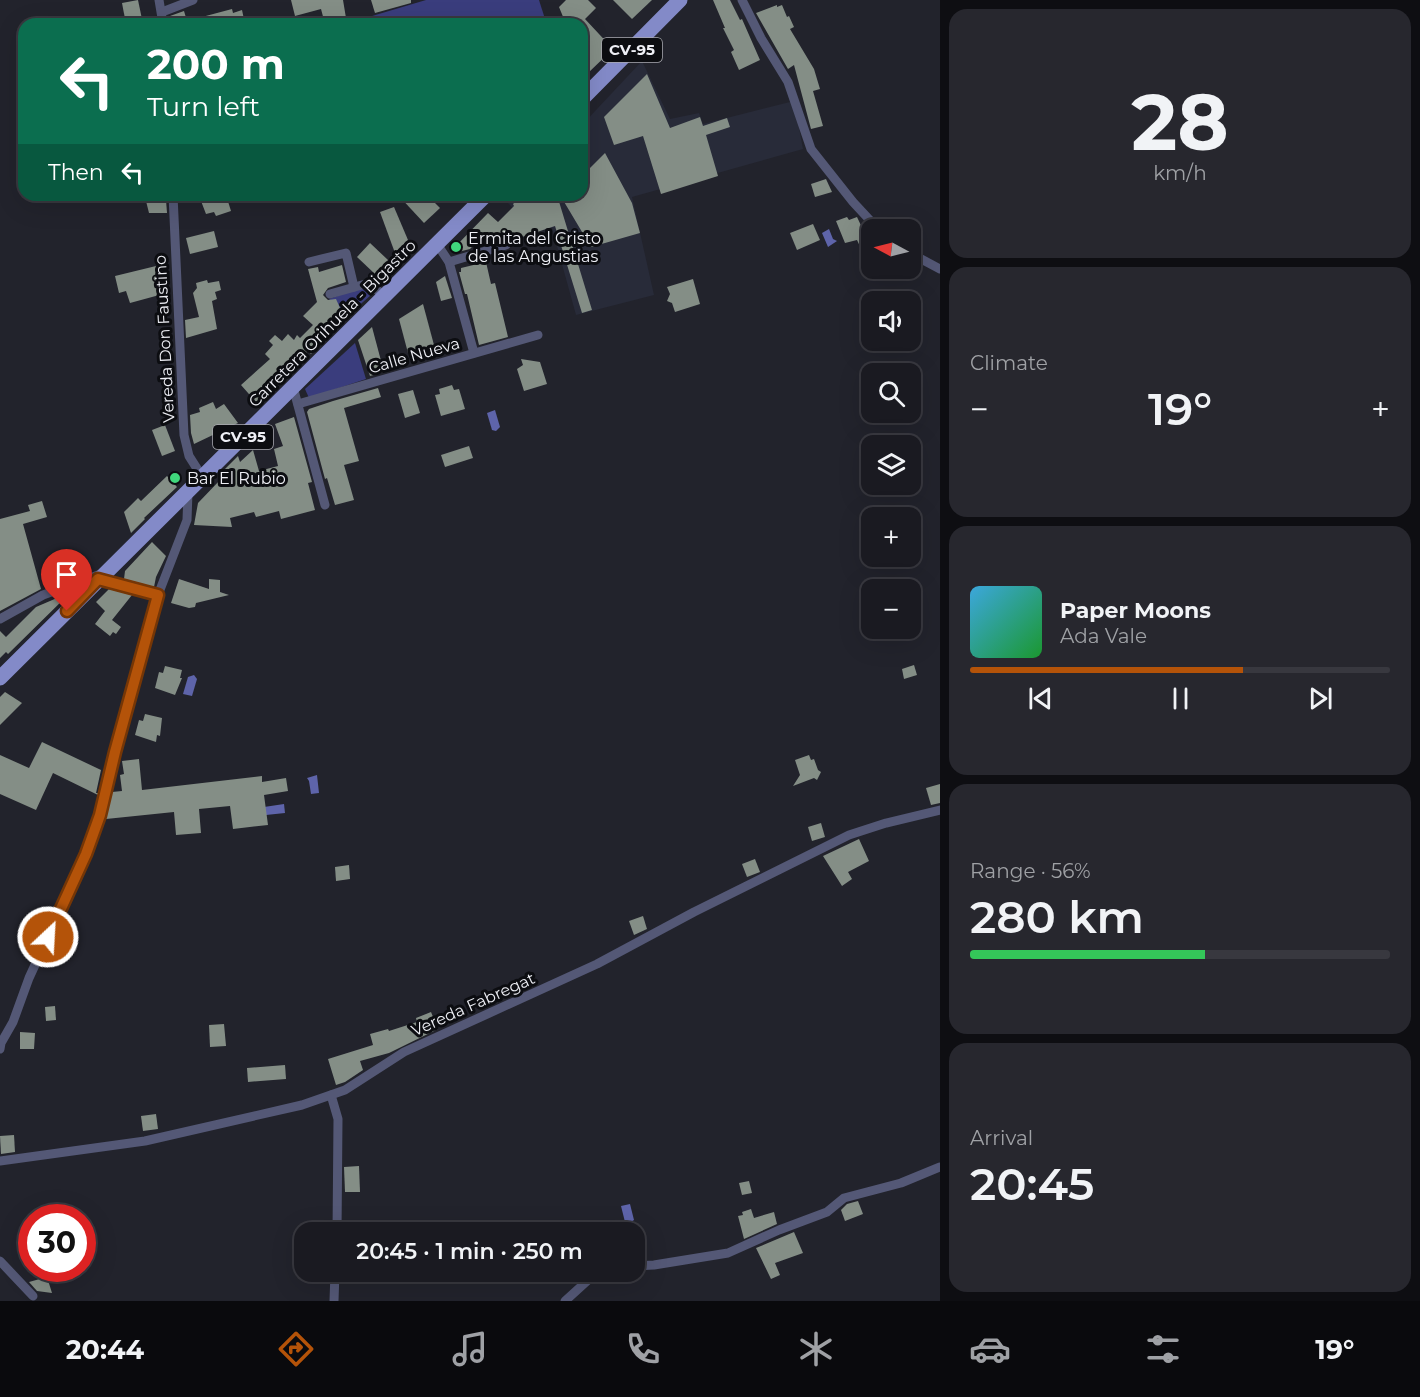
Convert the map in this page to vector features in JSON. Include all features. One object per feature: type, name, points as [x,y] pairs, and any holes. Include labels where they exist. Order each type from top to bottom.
[{"type":"main road","name":"CV-95","points":[[588,93],[680,0]]},
{"type":"main road","name":"Carretera Orihuela - Bigastro","points":[[0,678],[480,201]]},
{"type":"street","points":[[159,0],[162,18]]},
{"type":"street","points":[[162,12],[193,0]]},
{"type":"street","points":[[742,0],[761,38],[788,82],[811,149],[869,219]]},
{"type":"street","name":"Vereda Don Faustino","points":[[173,201],[184,435],[189,456],[203,478]]},
{"type":"street","points":[[437,244],[449,262],[474,353]]},
{"type":"street","points":[[449,262],[506,245]]},
{"type":"street","points":[[309,262],[346,253],[354,287]]},
{"type":"street","points":[[921,259],[940,269]]},
{"type":"street","points":[[330,294],[369,283],[384,296]]},
{"type":"street","name":"Calle Nueva","points":[[298,404],[538,335]]},
{"type":"street","points":[[293,387],[325,505]]},
{"type":"street","points":[[0,1049],[13,1022],[29,978],[86,854],[100,815],[158,595],[187,520],[188,491]]},
{"type":"street","points":[[0,620],[43,594],[102,576],[158,595]]},
{"type":"street","name":"Vereda Fabregat","points":[[0,1161],[145,1141],[302,1105],[345,1090],[404,1052],[597,964],[849,835],[940,810]]},
{"type":"street","points":[[331,1095],[338,1119],[337,1222]]},
{"type":"street","points":[[645,1265],[728,1253],[827,1212],[844,1198],[901,1183],[940,1167]]},
{"type":"street","points":[[0,1261],[33,1296]]},
{"type":"street","points":[[334,1301],[335,1282]]},
{"type":"street","points":[[565,1301],[586,1282]]},
{"type":"shaded area","points":[[426,0],[539,0],[545,18],[365,18]]},
{"type":"shaded area","points":[[642,61],[670,119],[699,113],[703,124],[794,101],[803,149],[632,197],[654,295],[576,315],[552,228],[536,232],[508,203],[510,201],[588,201],[588,119]]},
{"type":"shaded area","points":[[363,287],[371,295],[347,316],[329,299]]},
{"type":"shaded area","points":[[355,343],[366,379],[309,398],[305,389]]},
{"type":"water","points":[[829,229],[833,239],[837,241],[828,247],[822,233]]},
{"type":"water","points":[[495,410],[500,427],[496,431],[492,430],[487,413]]},
{"type":"water","points":[[194,675],[197,679],[192,696],[183,694],[188,677]]},
{"type":"water","points":[[317,775],[319,793],[311,794],[307,778]]},
{"type":"water","points":[[284,804],[285,813],[266,815],[264,807]]},
{"type":"water","points":[[630,1204],[634,1220],[625,1222],[621,1206]]},
{"type":"building","points":[[138,0],[142,18],[125,18],[122,3]]},
{"type":"building","points":[[291,0],[343,0],[346,18],[323,18],[321,9],[295,16]]},
{"type":"building","points":[[371,0],[411,0],[411,3],[375,13]]},
{"type":"building","points":[[566,0],[588,0],[596,8],[586,18],[564,18],[559,7]]},
{"type":"building","points":[[613,0],[652,0],[632,19]]},
{"type":"building","points":[[713,0],[730,0],[740,20],[742,19],[760,60],[739,70],[731,52],[734,50]]},
{"type":"building","points":[[777,5],[777,7],[782,5],[787,17],[789,16],[794,27],[790,29],[814,69],[820,89],[813,91],[823,126],[811,129],[794,65],[788,69],[756,13]]},
{"type":"building","points":[[232,9],[233,13],[242,10],[244,18],[198,18]]},
{"type":"building","points":[[184,11],[186,18],[170,18],[170,16]]},
{"type":"building","points":[[588,22],[613,49],[588,73]]},
{"type":"building","points":[[647,74],[670,128],[700,117],[703,126],[727,118],[730,127],[706,135],[718,176],[661,194],[643,136],[614,145],[604,117]]},
{"type":"building","points":[[605,153],[632,203],[640,233],[591,247],[564,201],[588,201],[588,170]]},
{"type":"building","points":[[826,179],[832,192],[815,197],[811,184]]},
{"type":"building","points":[[146,201],[166,201],[167,213],[149,213]]},
{"type":"building","points":[[201,201],[228,201],[231,211],[216,216],[214,212],[206,214]]},
{"type":"building","points":[[404,201],[433,201],[440,208],[424,223]]},
{"type":"building","points":[[516,201],[559,201],[592,310],[582,313],[555,226],[522,237],[493,242],[484,234],[470,249],[458,252],[454,248],[488,213],[498,222],[514,206]]},
{"type":"building","points":[[394,207],[408,240],[395,253],[380,212]]},
{"type":"building","points":[[847,217],[849,220],[857,217],[861,225],[861,249],[857,240],[845,243],[836,221]]},
{"type":"building","points":[[813,224],[820,240],[797,250],[790,233]]},
{"type":"building","points":[[214,231],[218,247],[190,254],[186,238]]},
{"type":"building","points":[[370,243],[388,260],[375,274],[357,257]]},
{"type":"building","points":[[486,262],[491,284],[495,283],[508,337],[479,345],[467,294],[465,294],[459,272],[461,268]]},
{"type":"building","points":[[342,265],[346,282],[328,288],[323,295],[328,300],[336,299],[345,319],[311,354],[308,351],[293,366],[296,369],[257,403],[241,385],[270,359],[265,354],[273,345],[269,341],[275,335],[282,341],[288,334],[294,340],[297,335],[300,338],[313,325],[303,316],[317,302],[308,269],[318,267],[319,272]]},
{"type":"building","points":[[156,266],[163,294],[130,303],[126,291],[119,293],[115,276]]},
{"type":"building","points":[[445,276],[452,298],[441,301],[436,282]]},
{"type":"building","points":[[693,279],[700,304],[675,312],[672,303],[667,301],[670,294],[667,287]]},
{"type":"building","points":[[207,280],[208,283],[219,281],[221,290],[215,292],[217,299],[212,301],[217,329],[186,338],[185,320],[199,317],[193,293],[197,288],[196,283]]},
{"type":"building","points":[[423,304],[434,345],[408,353],[399,319]]},
{"type":"building","points":[[372,327],[384,372],[370,376],[358,340]]},
{"type":"building","points":[[521,359],[540,362],[547,384],[524,391],[517,369],[523,365]]},
{"type":"building","points":[[452,385],[454,390],[459,389],[465,409],[441,416],[435,395],[440,394],[439,389]]},
{"type":"building","points":[[378,388],[381,397],[344,408],[359,461],[344,465],[354,500],[335,505],[327,478],[325,479],[307,412],[309,409]]},
{"type":"building","points":[[413,390],[420,413],[405,418],[398,394]]},
{"type":"building","points":[[213,402],[216,409],[224,404],[238,423],[194,444],[190,415],[200,412],[199,408]]},
{"type":"building","points":[[294,417],[312,482],[308,483],[315,510],[281,519],[279,511],[256,517],[254,512],[230,518],[232,527],[194,525],[198,503],[221,479],[220,474],[238,456],[240,462],[253,450],[259,471],[278,466],[274,449],[283,446],[275,424]]},
{"type":"building","points":[[165,425],[175,451],[162,456],[152,430]]},
{"type":"building","points":[[469,446],[473,458],[445,467],[441,455]]},
{"type":"building","points":[[167,476],[177,487],[131,533],[124,512],[138,498],[141,501]]},
{"type":"building","points":[[42,501],[47,517],[23,524],[41,589],[0,611],[0,519],[30,511],[28,505]]},
{"type":"building","points":[[152,542],[166,556],[154,587],[124,579],[125,571]]},
{"type":"building","points":[[179,579],[209,589],[209,579],[220,580],[220,592],[229,595],[196,603],[195,607],[189,608],[171,603]]},
{"type":"building","points":[[109,589],[132,595],[112,620],[121,627],[116,634],[113,632],[110,636],[95,624],[105,611],[96,602]]},
{"type":"building","points":[[71,592],[8,654],[6,652],[0,658],[0,631],[6,637],[36,607]]},
{"type":"building","points":[[914,665],[917,675],[904,679],[902,669]]},
{"type":"building","points":[[165,666],[182,670],[180,678],[182,678],[175,695],[155,688],[159,672],[163,673]]},
{"type":"building","points":[[5,692],[22,703],[0,725],[0,697]]},
{"type":"building","points":[[145,714],[162,718],[160,736],[157,735],[156,742],[135,735],[139,720],[143,721]]},
{"type":"building","points":[[42,742],[101,770],[96,793],[98,795],[53,773],[36,810],[0,794],[0,755],[29,768]]},
{"type":"building","points":[[809,755],[821,772],[817,780],[814,778],[793,786],[800,775],[795,760]]},
{"type":"building","points":[[139,759],[142,790],[262,776],[262,782],[286,778],[288,791],[264,795],[268,825],[233,829],[230,806],[199,809],[201,833],[176,835],[174,812],[106,819],[112,792],[122,791],[120,775],[124,774],[122,761]]},
{"type":"building","points":[[940,784],[940,803],[931,805],[926,788]]},
{"type":"building","points":[[821,823],[825,837],[812,841],[808,827]]},
{"type":"building","points":[[859,839],[869,861],[848,872],[852,879],[842,886],[823,856]]},
{"type":"building","points":[[755,859],[760,872],[747,877],[742,864]]},
{"type":"building","points":[[349,865],[350,879],[336,881],[335,867]]},
{"type":"building","points":[[643,916],[647,929],[634,935],[629,921]]},
{"type":"building","points":[[55,1006],[56,1020],[46,1021],[45,1007]]},
{"type":"building","points":[[431,1012],[438,1029],[389,1053],[360,1061],[363,1070],[336,1085],[328,1059],[373,1045],[370,1034],[417,1022],[416,1018]]},
{"type":"building","points":[[224,1024],[226,1046],[210,1047],[209,1025]]},
{"type":"building","points":[[20,1032],[35,1033],[34,1049],[20,1049]]},
{"type":"building","points":[[285,1065],[286,1079],[248,1082],[247,1068]]},
{"type":"building","points":[[156,1114],[158,1129],[143,1131],[141,1116]]},
{"type":"building","points":[[14,1135],[15,1152],[1,1154],[0,1136]]},
{"type":"building","points":[[359,1166],[360,1192],[345,1192],[344,1167]]},
{"type":"building","points":[[749,1181],[752,1193],[742,1195],[739,1183]]},
{"type":"building","points":[[858,1201],[863,1214],[845,1221],[841,1210],[847,1204]]},
{"type":"building","points":[[751,1209],[754,1218],[774,1212],[777,1224],[744,1239],[738,1216]]},
{"type":"building","points":[[794,1232],[803,1253],[775,1263],[780,1275],[771,1279],[756,1248]]},
{"type":"building","points":[[29,1282],[49,1282],[52,1293],[37,1291]]},
{"type":"place","name":"Ermita del Cristo de las Angustias","points":[[456,247]]},
{"type":"place","name":"Bar El Rubio","points":[[175,478]]},
{"type":"route","points":[[48,937],[86,854],[100,815],[158,595],[98,579],[67,611]]}]
